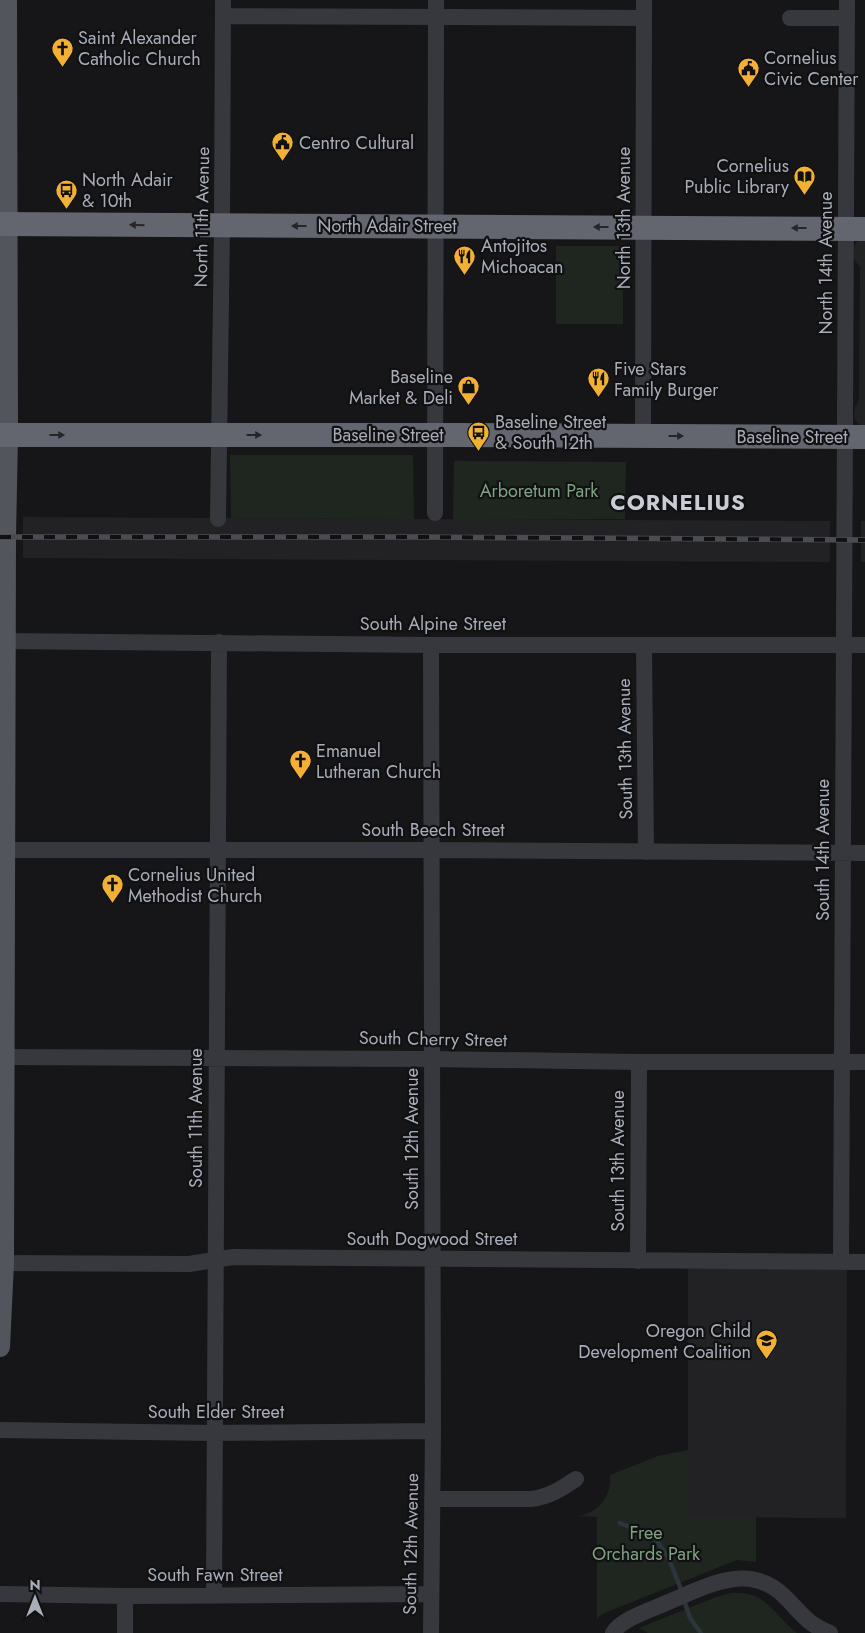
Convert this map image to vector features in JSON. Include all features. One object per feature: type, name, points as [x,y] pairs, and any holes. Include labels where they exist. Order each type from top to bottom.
[{"type":"highway","name":"North Adair Street","points":[[4,224],[856,228]]},
{"type":"highway","name":"Baseline Street","points":[[4,435],[218,434],[855,437]]},
{"type":"main road","points":[[0,1347],[2,1263],[4,224],[7,0]]},
{"type":"street","points":[[435,514],[436,0]]},
{"type":"street","name":"North 13th Avenue","points":[[643,436],[644,0]]},
{"type":"street","name":"North 14th Avenue","points":[[847,0],[856,228],[855,437]]},
{"type":"street","points":[[223,8],[436,18],[644,18]]},
{"type":"street","name":"North 11th Avenue","points":[[218,434],[222,226],[223,8]]},
{"type":"street","points":[[790,18],[847,18]]},
{"type":"street","points":[[218,434],[218,519]]},
{"type":"street","name":"South 14th Avenue","points":[[841,1262],[844,645],[855,437]]},
{"type":"street","name":"South Alpine Street","points":[[3,641],[431,645],[865,645]]},
{"type":"street","name":"South 11th Avenue","points":[[214,1595],[219,642]]},
{"type":"street","name":"South 12th Avenue","points":[[431,645],[431,1633]]},
{"type":"street","name":"South 13th Avenue","points":[[644,645],[646,852]]},
{"type":"street","name":"South Beech Street","points":[[3,850],[865,853]]},
{"type":"street","name":"South Cherry Street","points":[[2,1057],[865,1062]]},
{"type":"street","name":"South 13th Avenue","points":[[638,1261],[639,1062]]},
{"type":"street","name":"South Dogwood Street","points":[[2,1263],[189,1264],[233,1257],[865,1262]]},
{"type":"street","name":"South Elder Street","points":[[0,1430],[214,1433],[432,1431]]},
{"type":"street","points":[[432,1499],[542,1498],[550,1496],[576,1479]]},
{"type":"street","points":[[613,1633],[624,1622],[729,1579],[749,1579],[773,1587],[806,1620],[830,1633]]},
{"type":"street","name":"South Fawn Street","points":[[0,1594],[125,1596],[431,1594]]},
{"type":"street","points":[[125,1596],[125,1633]]},
{"type":"shaded area","points":[[862,237],[865,237],[865,426],[860,426],[854,418],[855,407],[859,400],[860,267],[854,259],[854,247]]},
{"type":"shaded area","points":[[23,517],[830,521],[830,562],[23,558]]},
{"type":"shaded area","points":[[861,521],[865,521],[865,562],[861,562]]},
{"type":"shaded area","name":"Oregon Child Development Coalition","points":[[688,1269],[847,1269],[846,1518],[688,1517]]},
{"type":"green space","points":[[556,246],[623,246],[623,324],[556,324]]},
{"type":"green space","points":[[230,455],[413,455],[414,519],[231,518]]},
{"type":"green space","name":"Arboretum Park","points":[[454,461],[626,462],[625,519],[453,520]]},
{"type":"green space","name":"Free Orchards Park","points":[[688,1450],[688,1517],[756,1517],[756,1562],[737,1560],[602,1614],[597,1619],[597,1517],[579,1516],[593,1511],[603,1502],[609,1489],[610,1475],[658,1456]]},
{"type":"green space","name":"Free Orchards Park","points":[[730,1593],[743,1593],[761,1600],[797,1633],[648,1633],[639,1628],[716,1597]]},
{"type":"waterway","points":[[620,1523],[655,1538],[669,1559],[682,1592]]},
{"type":"waterway","points":[[684,1600],[690,1618],[701,1633]]},
{"type":"railway","points":[[0,537],[865,540]]},
{"type":"place","name":"Saint Alexander Catholic Church","points":[[62,67]]},
{"type":"place","name":"Cornelius Civic Center","points":[[748,87]]},
{"type":"place","name":"Centro Cultural","points":[[283,162]]},
{"type":"place","name":"Cornelius Public Library","points":[[805,195]]},
{"type":"place","name":"North Adair & 10th","points":[[66,209]]},
{"type":"place","name":"Antojitos Michoacan","points":[[465,275]]},
{"type":"place","name":"Five Stars Family Burger","points":[[598,398]]},
{"type":"place","name":"Baseline Market & Deli","points":[[469,406]]},
{"type":"place","name":"Baseline Street & South 12th","points":[[479,451]]},
{"type":"place","name":"Emanuel Lutheran Church","points":[[300,780]]},
{"type":"place","name":"Cornelius United Methodist Church","points":[[112,904]]},
{"type":"place","name":"Oregon Child Development Coalition","points":[[767,1360]]},
{"type":"district","name":"CORNELIUS","points":[[678,502]]}]
